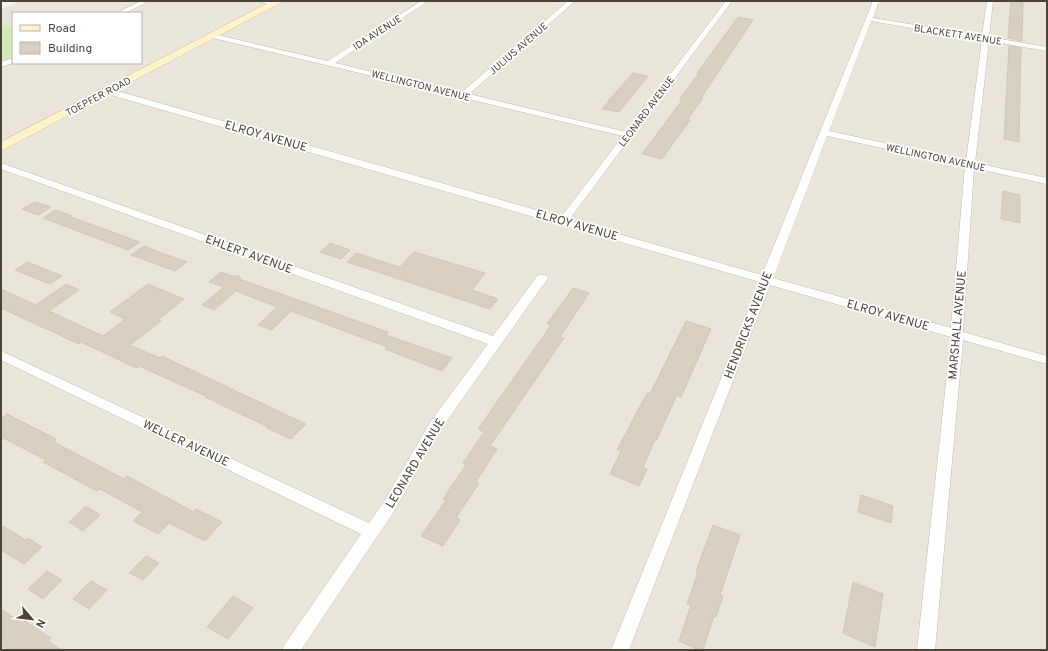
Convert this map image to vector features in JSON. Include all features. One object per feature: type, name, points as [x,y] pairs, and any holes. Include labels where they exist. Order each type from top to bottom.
[{"type":"street","points":[[121,12],[146,1]]},
{"type":"street","points":[[261,1],[277,2]]},
{"type":"street","name":"IDA AVENUE","points":[[330,63],[425,1]]},
{"type":"street","name":"JULIUS AVENUE","points":[[463,95],[572,1]]},
{"type":"street","name":"LEONARD AVENUE","points":[[563,221],[729,1]]},
{"type":"street","name":"HENDRICKS AVENUE","points":[[620,650],[876,1]]},
{"type":"street","name":"MARSHALL AVENUE","points":[[926,650],[957,334],[970,164],[990,1]]},
{"type":"street","name":"TOEPFER ROAD","points":[[1,147],[277,2]]},
{"type":"street","name":"BLACKETT AVENUE","points":[[869,19],[1047,49]]},
{"type":"street","name":"WELLINGTON AVENUE","points":[[213,36],[628,135]]},
{"type":"street","points":[[1,65],[12,60]]},
{"type":"street","name":"ELROY AVENUE","points":[[107,91],[1047,360]]},
{"type":"street","name":"WELLINGTON AVENUE","points":[[824,133],[1047,181]]},
{"type":"street","name":"EHLERT AVENUE","points":[[1,166],[496,342]]},
{"type":"street","name":"LEONARD AVENUE","points":[[292,650],[388,508],[436,425],[542,278]]},
{"type":"street","name":"WELLER AVENUE","points":[[1,355],[372,532]]},
{"type":"shaded area","points":[[21,1],[1047,1],[1047,650],[1,650],[1,61],[12,56],[12,64],[142,64],[142,12],[12,12],[12,26],[1,24],[1,9]]},
{"type":"green space","points":[[1,24],[12,26],[12,56],[1,61]]},
{"type":"building","points":[[1011,1],[1023,1],[1022,41],[1008,38]]},
{"type":"building","points":[[738,17],[753,20],[701,98],[703,98],[688,119],[690,120],[662,159],[642,154],[682,100],[680,99],[698,74],[697,73]]},
{"type":"building","points":[[1009,46],[1021,48],[1019,142],[1004,139]]},
{"type":"building","points":[[633,73],[648,76],[619,112],[602,109],[608,101]]},
{"type":"building","points":[[1003,191],[1020,195],[1020,223],[1001,219]]},
{"type":"building","points":[[35,202],[51,207],[38,215],[22,209]]},
{"type":"building","points":[[56,210],[72,216],[71,217],[140,242],[128,250],[43,218]]},
{"type":"building","points":[[330,243],[350,250],[341,259],[320,252]]},
{"type":"building","points":[[144,246],[187,262],[175,271],[131,255]]},
{"type":"building","points":[[414,252],[485,273],[472,290],[498,299],[490,309],[347,262],[356,253],[400,267]]},
{"type":"building","points":[[28,262],[62,276],[50,284],[15,270]]},
{"type":"building","points":[[221,272],[235,277],[238,275],[242,280],[388,332],[386,335],[452,358],[442,371],[385,349],[387,347],[291,311],[272,330],[258,325],[277,307],[236,291],[214,310],[202,305],[224,287],[209,282]]},
{"type":"building","points":[[66,284],[79,290],[49,311],[103,336],[125,319],[110,312],[148,284],[184,299],[158,320],[161,321],[130,345],[160,358],[162,356],[306,424],[291,439],[205,397],[206,396],[139,366],[136,368],[81,342],[79,344],[1,308],[1,289],[36,305]]},
{"type":"building","points":[[573,288],[589,293],[560,337],[564,338],[490,446],[497,449],[476,482],[479,483],[456,518],[460,520],[443,546],[421,536],[446,500],[443,499],[466,465],[463,463],[484,432],[478,429],[551,325],[547,324]]},
{"type":"building","points":[[686,321],[711,329],[681,397],[677,395],[656,441],[655,440],[643,467],[647,469],[639,486],[610,474],[621,451],[617,450],[647,393],[650,394]]},
{"type":"building","points":[[7,414],[56,439],[54,442],[124,479],[127,476],[194,512],[196,509],[222,522],[205,541],[169,523],[158,534],[133,521],[142,512],[100,489],[97,491],[43,462],[46,460],[1,437],[1,419]]},
{"type":"building","points":[[861,495],[893,506],[891,523],[858,512]]},
{"type":"building","points":[[86,506],[100,515],[83,531],[69,522]]},
{"type":"building","points":[[1,525],[26,540],[28,538],[42,547],[24,564],[1,550]]},
{"type":"building","points":[[713,525],[740,535],[720,595],[723,596],[716,617],[714,616],[703,650],[699,650],[679,641],[691,605],[687,604],[698,572],[696,571]]},
{"type":"building","points":[[146,556],[159,563],[143,580],[129,573]]},
{"type":"building","points":[[47,571],[62,580],[43,599],[28,589]]},
{"type":"building","points":[[91,581],[107,590],[89,609],[73,599]]},
{"type":"building","points":[[853,582],[883,594],[875,647],[843,633]]},
{"type":"building","points":[[233,596],[253,608],[228,639],[207,627]]},
{"type":"building","points":[[1,609],[22,623],[25,621],[51,638],[48,641],[61,650],[8,650],[1,645]]}]
